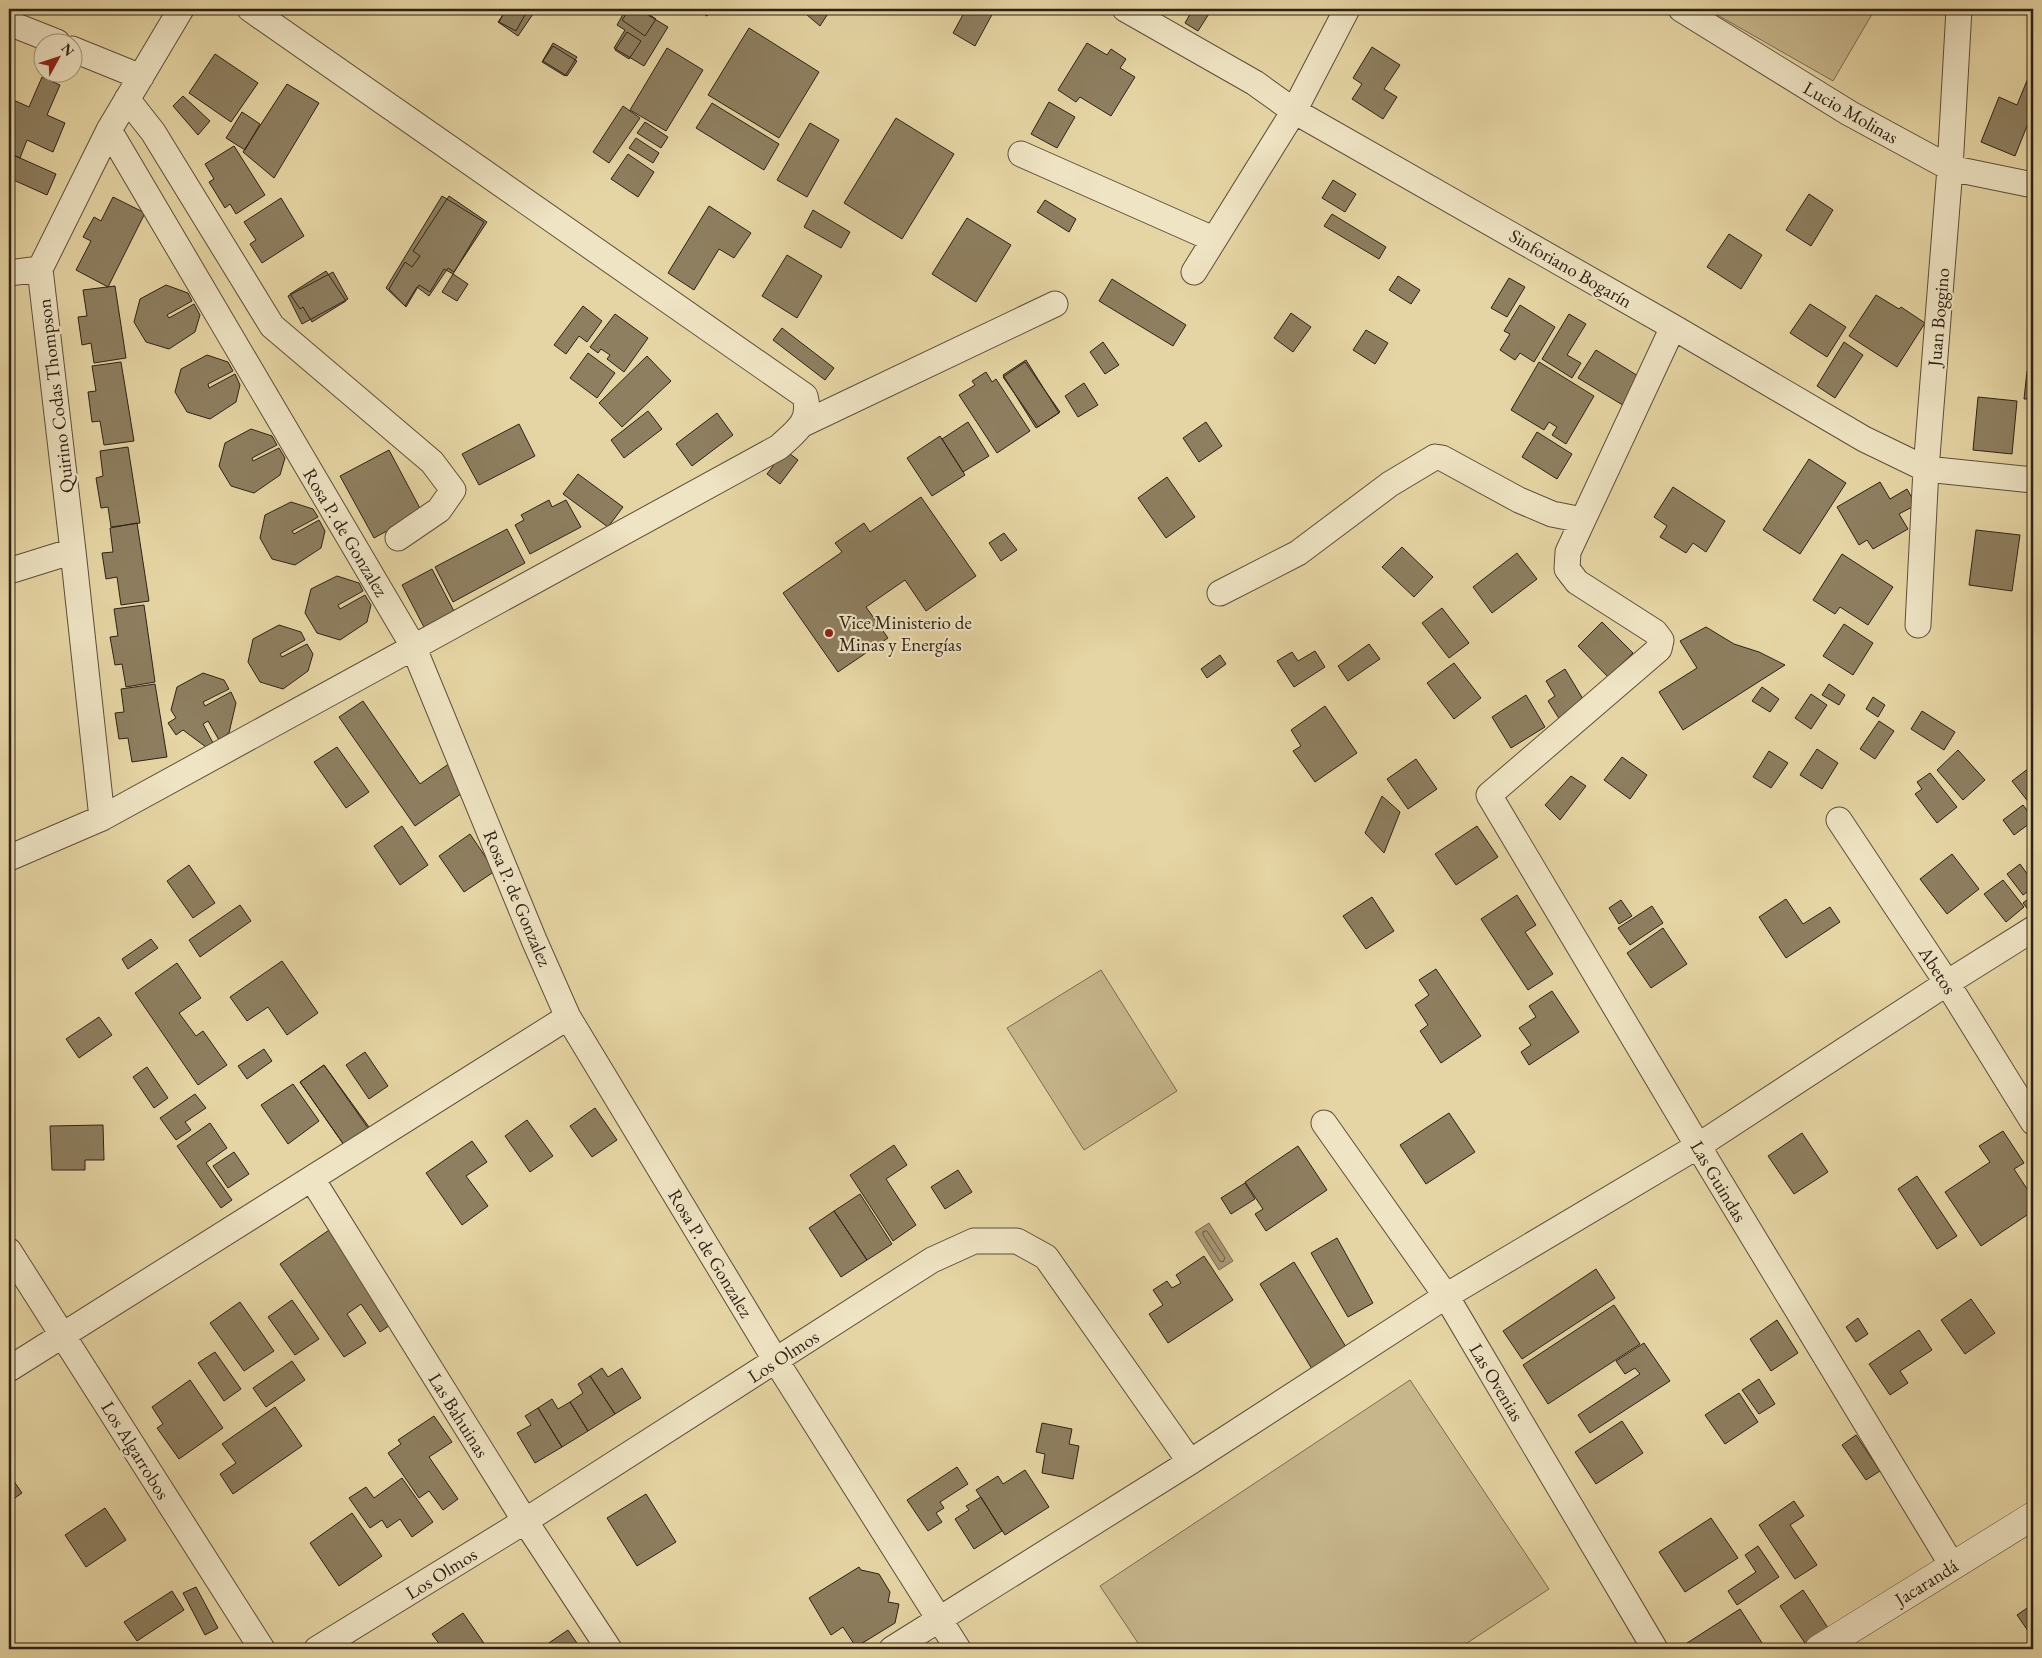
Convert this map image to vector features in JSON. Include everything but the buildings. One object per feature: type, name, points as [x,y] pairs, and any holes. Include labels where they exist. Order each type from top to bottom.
[{"type":"street","points":[[9,273],[40,269],[109,130],[181,9]]},
{"type":"street","points":[[250,9],[805,396],[808,408],[803,424]]},
{"type":"street","name":"Sinforiano Bogarín","points":[[1125,9],[1255,83],[1294,110],[1673,327],[1864,439],[1926,469],[2033,480]]},
{"type":"street","points":[[1194,272],[1294,110],[1347,9]]},
{"type":"street","name":"Lucio Molinas","points":[[1681,9],[1849,113],[1950,168],[2033,185]]},
{"type":"street","name":"Juan Boggino","points":[[1918,625],[1926,469],[1950,168],[1959,9]]},
{"type":"street","points":[[9,23],[32,32]]},
{"type":"street","points":[[82,53],[141,77]]},
{"type":"street","points":[[127,100],[153,132],[272,326],[432,462],[453,490],[439,510],[398,538]]},
{"type":"street","name":"Rosa P. de Gonzalez","points":[[109,130],[413,646],[534,940],[568,1017],[776,1360],[958,1649]]},
{"type":"street","points":[[1021,154],[1213,239]]},
{"type":"street","name":"Quirino Codas Thompson","points":[[40,269],[102,818]]},
{"type":"street","points":[[9,858],[102,818],[779,447],[803,424],[1055,304]]},
{"type":"street","points":[[1220,593],[1298,553],[1390,484],[1435,457],[1442,458],[1519,500],[1552,514],[1582,520],[1673,327]]},
{"type":"street","name":"Las Guindas","points":[[1582,520],[1568,552],[1567,569],[1577,582],[1655,632],[1661,640],[1658,649],[1489,795],[1698,1146],[1952,1565]]},
{"type":"street","points":[[9,571],[73,551]]},
{"type":"street","name":"Abetos","points":[[1839,820],[1947,983],[2033,1122]]},
{"type":"street","points":[[892,1649],[1190,1462],[1446,1296],[1698,1146],[2033,929]]},
{"type":"street","points":[[9,1369],[568,1017]]},
{"type":"street","name":"Las Ovenias","points":[[1324,1123],[1446,1296],[1655,1649]]},
{"type":"street","name":"Las Bahuinas","points":[[312,1179],[526,1522],[609,1649]]},
{"type":"street","name":"Los Olmos","points":[[317,1649],[526,1522],[932,1260],[974,1241],[1017,1240],[1046,1257],[1190,1462]]},
{"type":"street","name":"Los Algarrobos","points":[[9,1251],[262,1649]]},
{"type":"street","name":"Jacarandá","points":[[1819,1649],[2033,1516]]},
{"type":"shaded area","points":[[1707,9],[1875,9],[1833,81]]},
{"type":"shaded area","points":[[1101,970],[1177,1091],[1084,1150],[1007,1028]]},
{"type":"shaded area","points":[[1410,1380],[1549,1589],[1458,1649],[1142,1649],[1100,1586]]},
{"type":"water","points":[[1209,1223],[1233,1261],[1219,1270],[1195,1232]]},
{"type":"place","name":"Vice Ministerio de Minas y Energías","points":[[829,633]]}]
